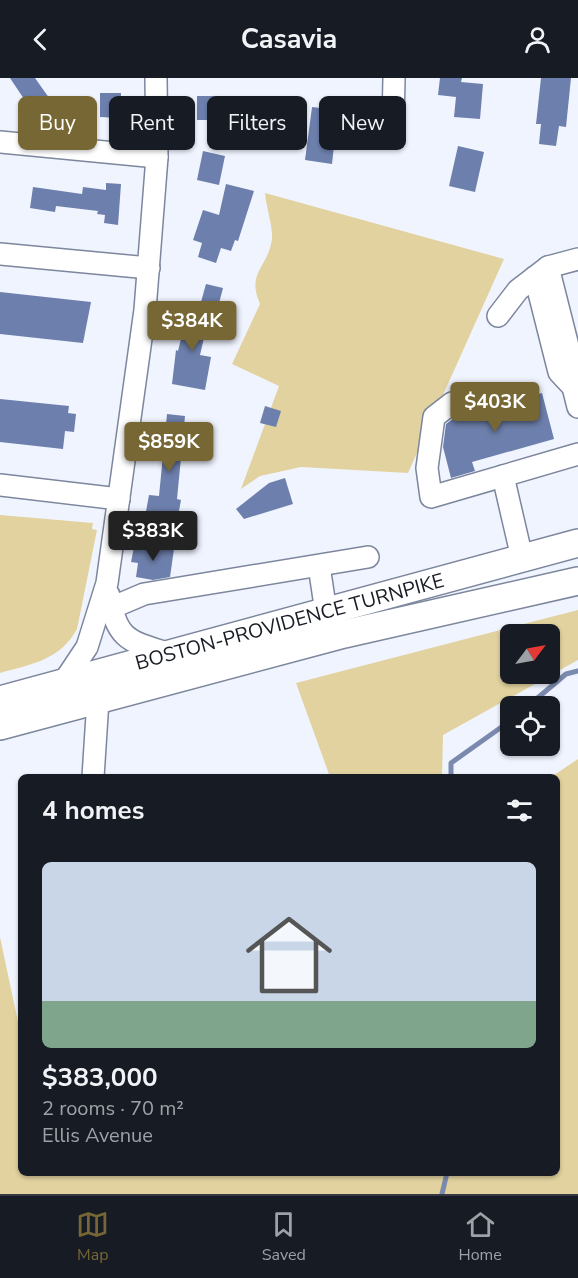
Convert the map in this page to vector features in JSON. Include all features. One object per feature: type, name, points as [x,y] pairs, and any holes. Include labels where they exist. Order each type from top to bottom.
[{"type":"main road","name":"BOSTON-PROVIDENCE TURNPIKE","points":[[0,700],[578,543]]},
{"type":"main road","name":"BOSTON-PROVIDENCE TURNPIKE","points":[[0,726],[377,626],[578,581]]},
{"type":"street","points":[[63,683],[87,647],[107,583],[149,268],[157,156],[156,78]]},
{"type":"street","points":[[394,78],[394,96]]},
{"type":"street","points":[[0,142],[157,156]]},
{"type":"street","points":[[0,254],[149,268]]},
{"type":"street","points":[[498,316],[518,290],[542,272],[578,259]]},
{"type":"street","points":[[542,272],[574,370],[575,397]]},
{"type":"street","points":[[483,394],[452,404],[434,417],[427,468],[431,497],[578,454]]},
{"type":"street","points":[[503,476],[522,558]]},
{"type":"street","points":[[0,485],[119,499]]},
{"type":"street","points":[[111,608],[144,594],[368,557]]},
{"type":"street","points":[[319,566],[326,612]]},
{"type":"street","points":[[107,583],[113,618],[123,635],[170,654]]},
{"type":"street","points":[[93,774],[98,699]]},
{"type":"shaded area","points":[[265,193],[504,259],[408,473],[301,467],[260,476],[241,489],[279,386],[232,364],[260,304],[255,284],[272,239]]},
{"type":"shaded area","points":[[0,515],[93,523],[92,529],[97,530],[77,629],[62,648],[54,654],[23,667],[0,673]]},
{"type":"shaded area","points":[[578,610],[578,660],[560,670],[560,624],[524,624]]},
{"type":"shaded area","points":[[500,630],[500,684],[535,684],[513,696],[500,696],[500,703],[443,735],[442,774],[329,774],[296,683]]},
{"type":"shaded area","points":[[578,759],[578,1194],[0,1194],[0,937],[18,1022],[18,1176],[560,1176],[560,774],[556,774]]},
{"type":"building","points":[[10,78],[35,78],[48,96],[22,96]]},
{"type":"building","points":[[440,78],[462,78],[461,82],[483,84],[480,119],[454,117],[456,97],[438,95]]},
{"type":"building","points":[[541,78],[571,78],[566,127],[559,126],[556,146],[539,144],[541,124],[536,124]]},
{"type":"building","points":[[100,93],[121,93],[121,96],[109,96],[109,117],[100,117]]},
{"type":"building","points":[[197,96],[207,96],[207,120],[197,120]]},
{"type":"building","points":[[312,107],[319,108],[319,150],[334,150],[332,164],[305,160]]},
{"type":"building","points":[[458,146],[484,152],[475,192],[449,186]]},
{"type":"building","points":[[203,151],[225,156],[219,185],[197,180]]},
{"type":"building","points":[[106,183],[121,184],[118,225],[104,223],[105,215],[97,214],[98,211],[56,206],[55,212],[30,208],[33,187],[82,194],[83,187],[106,190]]},
{"type":"building","points":[[226,184],[254,191],[238,241],[235,240],[231,251],[221,248],[216,263],[198,257],[202,243],[193,240],[203,210],[219,215]]},
{"type":"building","points":[[206,284],[223,288],[218,307],[201,302]]},
{"type":"building","points":[[0,292],[91,302],[83,343],[0,334]]},
{"type":"building","points":[[189,307],[210,312],[200,355],[211,357],[205,390],[172,384],[176,350],[178,351]]},
{"type":"building","points":[[542,393],[554,439],[472,462],[475,471],[451,478],[443,447],[446,424],[454,418]]},
{"type":"building","points":[[0,399],[69,406],[68,413],[76,414],[74,432],[65,431],[63,449],[0,442]]},
{"type":"building","points":[[265,406],[281,411],[276,427],[260,423]]},
{"type":"building","points":[[167,414],[185,416],[177,499],[181,500],[177,522],[145,517],[149,495],[159,496]]},
{"type":"building","points":[[285,478],[293,504],[244,519],[236,509],[269,483]]},
{"type":"building","points":[[140,544],[174,549],[170,577],[153,580],[136,577],[138,563],[131,562],[134,547],[140,548]]},
{"type":"waterway","points":[[540,696],[566,674],[578,671]]},
{"type":"waterway","points":[[451,774],[451,763],[500,728]]},
{"type":"waterway","points":[[442,1194],[446,1176]]}]
